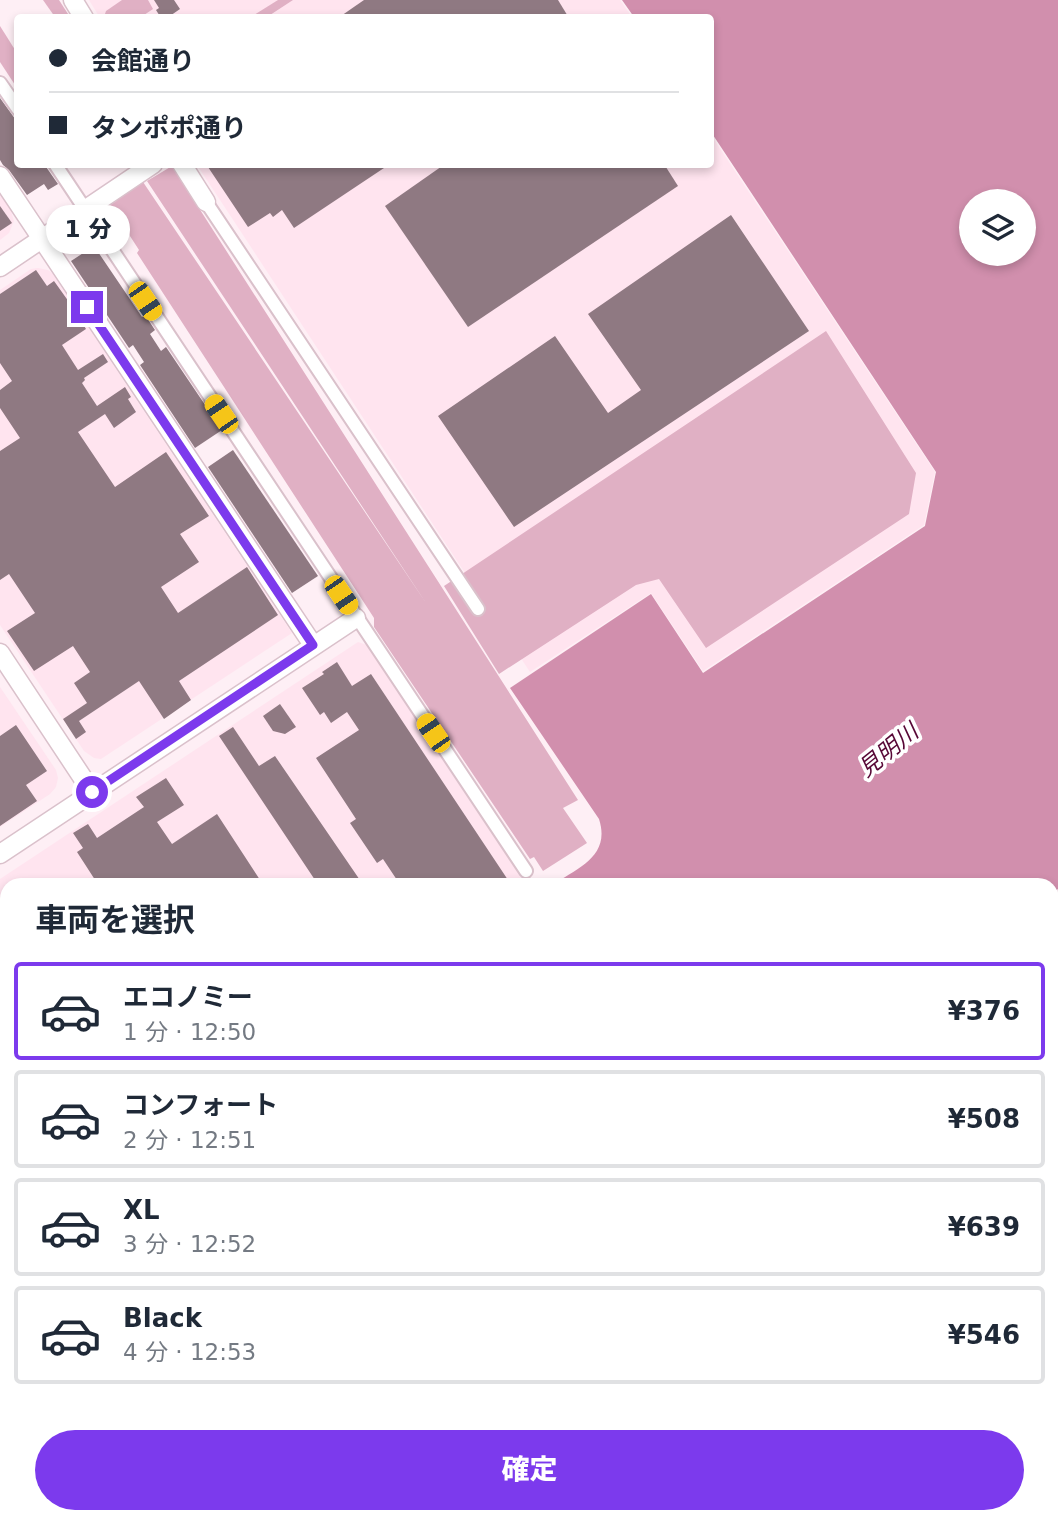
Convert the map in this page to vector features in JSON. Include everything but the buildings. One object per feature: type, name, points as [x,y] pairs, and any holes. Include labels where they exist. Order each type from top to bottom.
[{"type":"street","points":[[0,83],[14,103]]},
{"type":"street","points":[[58,168],[526,872]]},
{"type":"street","points":[[0,267],[147,168]]},
{"type":"street","points":[[185,168],[478,609]]},
{"type":"street","points":[[0,176],[313,645]]},
{"type":"street","points":[[0,854],[356,618]]},
{"type":"street","points":[[0,653],[92,792]]},
{"type":"shaded area","points":[[43,0],[59,0],[68,14],[53,14]]},
{"type":"shaded area","points":[[89,0],[620,0],[630,14],[98,14]]},
{"type":"shaded area","points":[[122,0],[148,0],[153,9],[146,14],[105,14]]},
{"type":"shaded area","points":[[278,0],[293,0],[272,14],[256,14]]},
{"type":"shaded area","points":[[0,26],[14,48],[14,83],[0,62]]},
{"type":"shaded area","points":[[714,140],[935,472],[924,525],[703,671],[651,593],[530,672],[199,168],[714,168]]},
{"type":"shaded area","points":[[173,168],[578,800],[563,808],[587,843],[543,871],[534,857],[530,859],[374,627],[374,618],[137,253],[139,250],[110,205],[143,182],[426,603],[147,181]]},
{"type":"shaded area","points":[[0,194],[14,221],[9,233],[0,240]]},
{"type":"shaded area","points":[[38,268],[52,273],[292,633],[101,759],[84,751],[0,625],[0,290],[31,269]]},
{"type":"shaded area","points":[[826,331],[916,473],[909,514],[706,648],[659,579],[636,585],[499,674],[444,586]]},
{"type":"shaded area","points":[[358,642],[367,645],[521,878],[2,878]]},
{"type":"shaded area","points":[[0,687],[56,770],[58,778],[56,787],[50,794],[0,827]]},
{"type":"water","name":"見明川","points":[[622,0],[1058,0],[1058,878],[563,878],[590,860],[596,852],[601,832],[599,819],[510,688],[651,594],[703,673],[925,526],[936,472],[714,137],[714,14],[632,14]]},
{"type":"route","points":[[87,307],[313,645],[92,792]]}]
